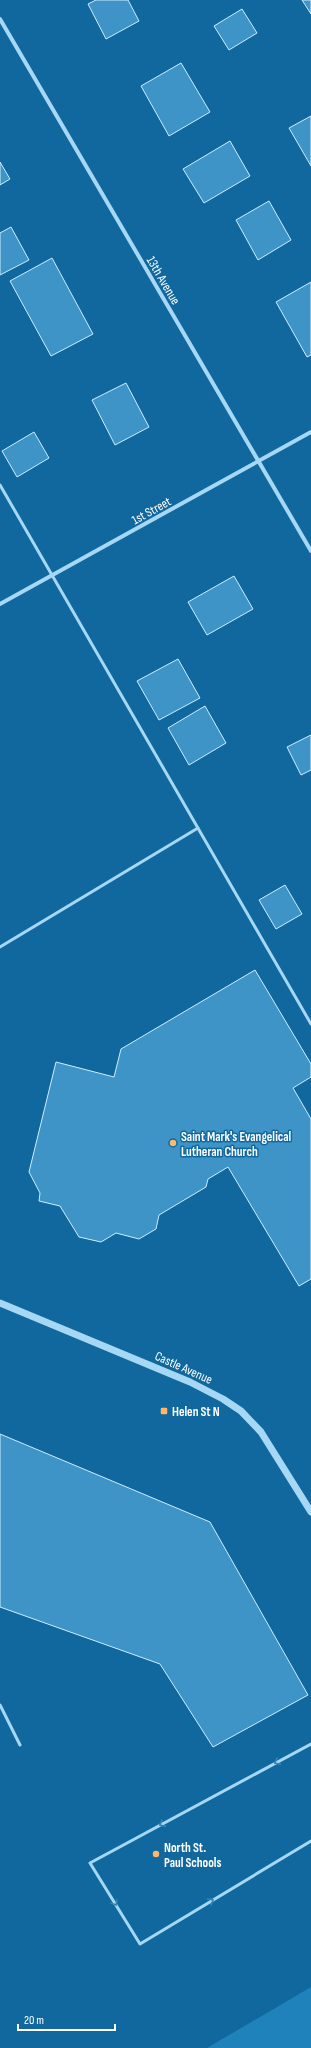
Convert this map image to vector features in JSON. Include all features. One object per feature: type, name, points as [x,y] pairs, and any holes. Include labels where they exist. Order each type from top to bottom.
[{"type":"street","name":"13th Avenue","points":[[0,19],[311,551]]},
{"type":"street","name":"1st Street","points":[[0,604],[311,432]]},
{"type":"street","name":"Castle Avenue","points":[[0,1303],[190,1382],[235,1407],[261,1432],[311,1512]]},
{"type":"lane","points":[[0,485],[146,741],[311,1024]]},
{"type":"lane","points":[[0,947],[198,828]]},
{"type":"lane","points":[[0,1705],[20,1745]]},
{"type":"lane","points":[[311,1744],[90,1863],[140,1944],[311,1842]]},
{"type":"shaded area","points":[[311,1987],[311,2048],[207,2048]]},
{"type":"building","points":[[96,0],[128,0],[139,21],[106,39],[88,4]]},
{"type":"building","points":[[302,0],[311,0],[311,14]]},
{"type":"building","points":[[242,9],[257,33],[229,50],[214,26]]},
{"type":"building","points":[[181,63],[210,112],[169,136],[141,86]]},
{"type":"building","points":[[311,116],[311,166],[289,128]]},
{"type":"building","points":[[230,141],[250,176],[204,203],[183,169]]},
{"type":"building","points":[[0,162],[10,179],[0,185]]},
{"type":"building","points":[[269,201],[291,240],[258,260],[236,220]]},
{"type":"building","points":[[11,227],[29,260],[0,275],[0,233]]},
{"type":"building","points":[[52,258],[93,334],[51,356],[10,281]]},
{"type":"building","points":[[311,282],[311,355],[307,357],[276,302]]},
{"type":"building","points":[[126,383],[149,427],[115,445],[92,400]]},
{"type":"building","points":[[34,432],[49,458],[17,477],[2,451]]},
{"type":"building","points":[[234,576],[253,609],[207,635],[188,602]]},
{"type":"building","points":[[178,659],[200,698],[159,720],[137,681]]},
{"type":"building","points":[[205,706],[226,743],[189,765],[168,728]]},
{"type":"building","points":[[311,735],[311,770],[301,775],[287,747]]},
{"type":"building","points":[[285,885],[302,914],[276,929],[259,900]]},
{"type":"building","name":"Saint Mark's Evangelical Lutheran Church","points":[[255,970],[311,1064],[311,1077],[293,1088],[311,1119],[311,1279],[299,1286],[228,1167],[208,1179],[206,1187],[159,1215],[156,1229],[139,1239],[116,1233],[101,1242],[79,1237],[60,1206],[39,1201],[40,1193],[29,1172],[56,1062],[114,1077],[121,1049]]},
{"type":"building","points":[[0,1434],[210,1522],[308,1695],[213,1747],[160,1664],[0,1607]]},
{"type":"place","name":"Saint Mark's Evangelical Lutheran Church","points":[[173,1143]]},
{"type":"place","name":"Helen St N","points":[[164,1411]]},
{"type":"place","name":"North St. Paul Schools","points":[[156,1854]]}]
